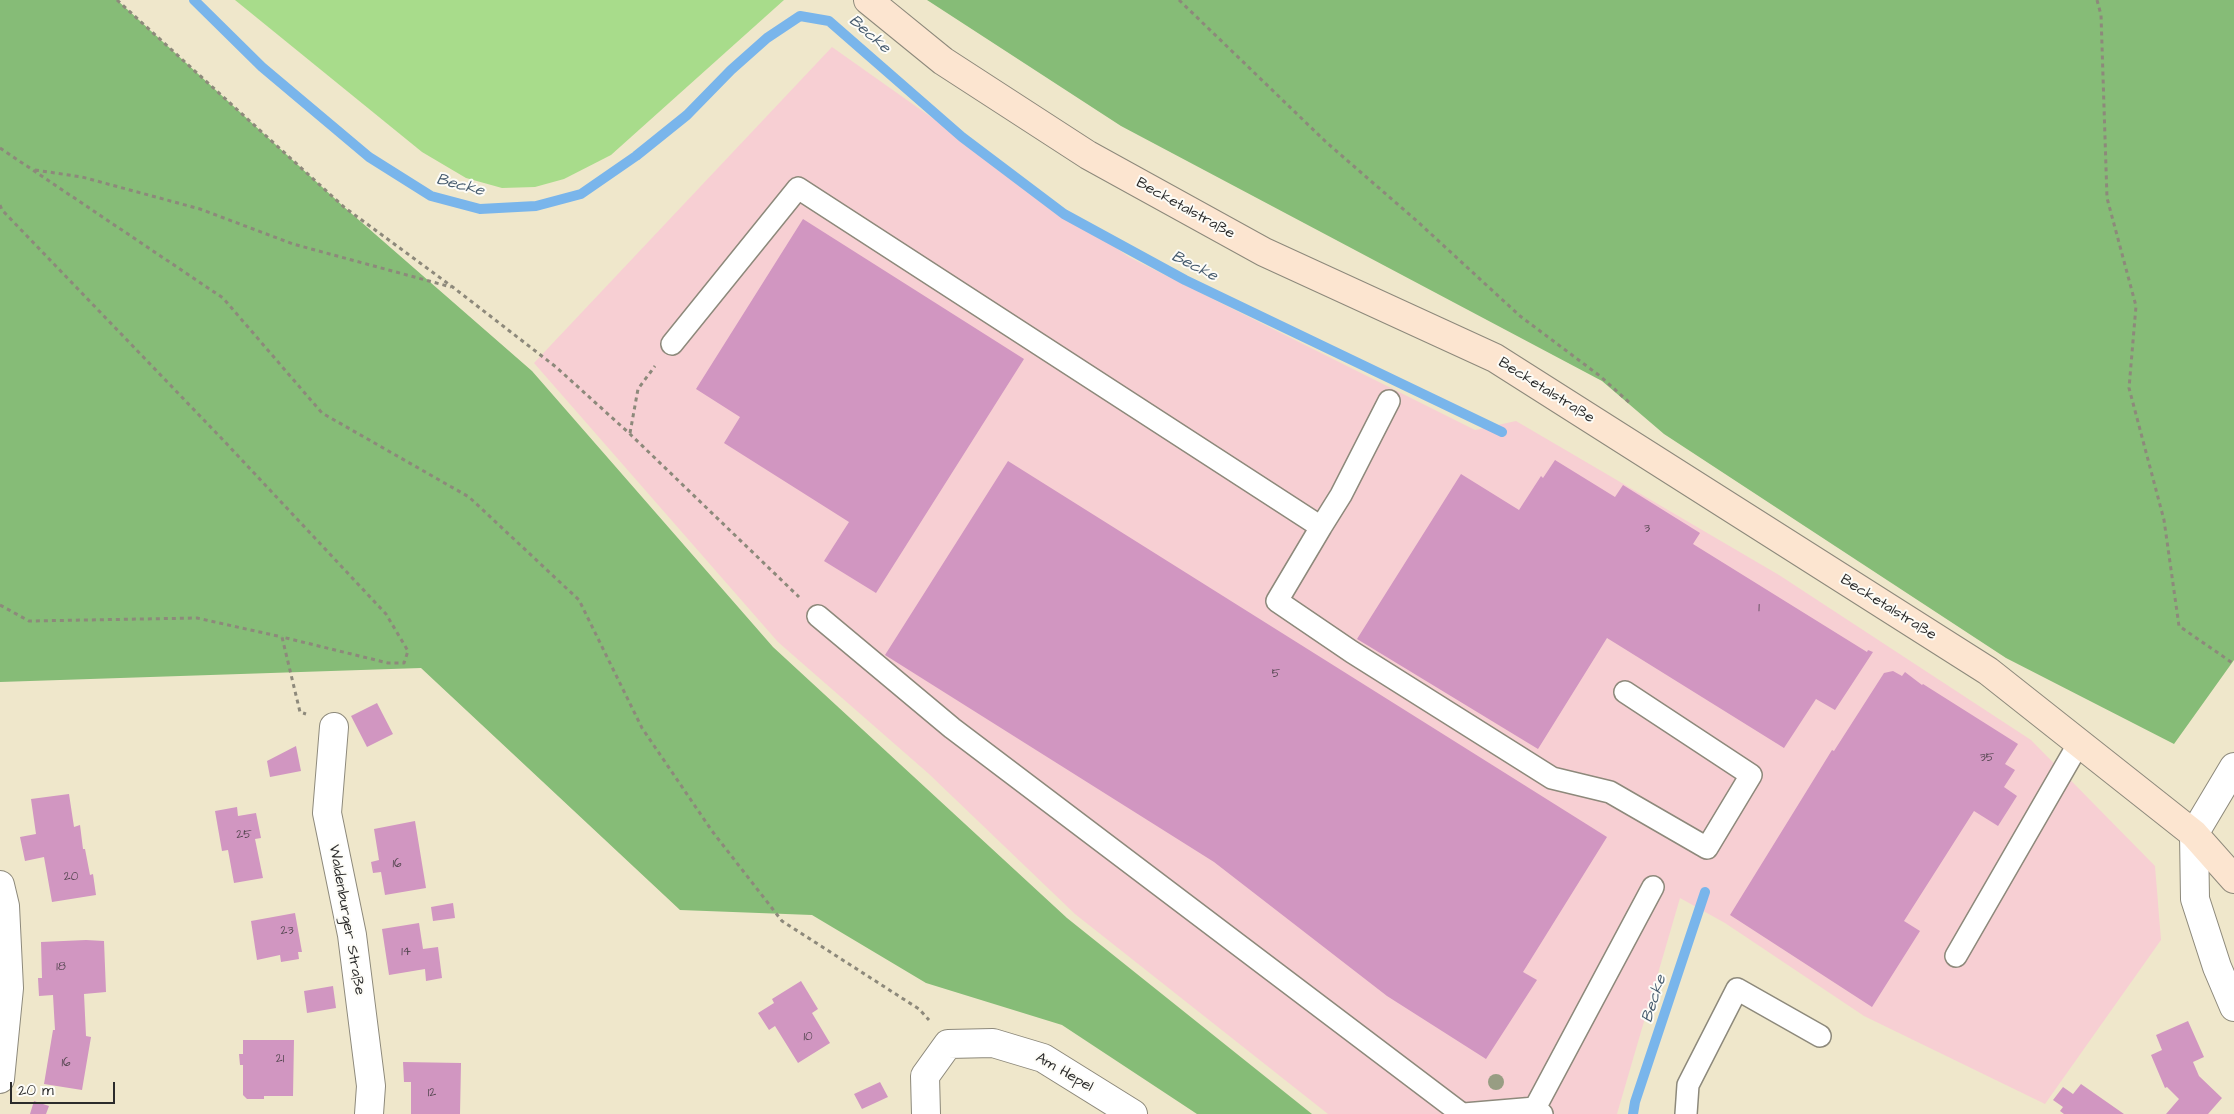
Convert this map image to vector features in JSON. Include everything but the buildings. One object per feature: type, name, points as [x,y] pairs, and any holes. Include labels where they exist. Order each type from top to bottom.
[{"type":"main road","name":"Becketalstraße","points":[[868,0],[943,61],[1088,155],[1264,252],[1495,358],[1988,671],[2194,834],[2234,879]]},
{"type":"street","name":"Waldenburger Straße","points":[[334,726],[327,813],[352,935],[371,1086],[369,1114]]},
{"type":"street","points":[[2234,767],[2194,834],[2195,899],[2216,967],[2234,1007]]},
{"type":"street","points":[[0,885],[5,906],[9,988],[0,1079]]},
{"type":"street","name":"Am Hepel","points":[[948,1044],[993,1043],[1043,1058],[1133,1114]]},
{"type":"street","points":[[926,1114],[925,1076],[948,1044]]},
{"type":"lane","points":[[672,344],[798,188],[1321,527]]},
{"type":"lane","points":[[1389,401],[1341,495],[1277,601],[1352,652],[1552,778],[1610,792],[1707,848],[1751,775],[1624,692]]},
{"type":"lane","points":[[818,616],[952,728],[1463,1114],[1539,1111],[1653,888]]},
{"type":"lane","points":[[1956,956],[2079,742]]},
{"type":"lane","points":[[1686,1114],[1688,1085],[1737,989],[1820,1036]]},
{"type":"path","points":[[117,0],[344,207],[454,288],[556,367],[630,434],[818,616]]},
{"type":"path","points":[[1179,0],[1326,142],[1418,222],[1520,316],[1600,376],[1634,407]]},
{"type":"path","points":[[2097,0],[2101,15],[2107,198],[2136,306],[2129,388],[2164,520],[2179,626],[2234,664]]},
{"type":"path","points":[[0,148],[223,298],[322,413],[469,497],[579,600],[642,728],[712,831],[782,921],[919,1008],[948,1044]]},
{"type":"path","points":[[32,170],[82,177],[200,209],[293,244],[454,288]]},
{"type":"path","points":[[0,206],[219,435],[386,614],[408,651],[404,663],[388,663],[282,636],[197,618],[30,621],[0,605]]},
{"type":"path","points":[[630,434],[640,386],[672,344]]},
{"type":"path","points":[[282,636],[300,712],[334,726]]},
{"type":"shaded area","points":[[832,47],[1129,257],[1475,430],[1516,421],[1779,575],[2031,740],[2155,866],[2161,940],[2045,1104],[1864,1016],[1725,923],[1680,898],[1617,1114],[1328,1114],[1075,914],[929,774],[778,642],[534,363]]},
{"type":"green space","points":[[0,0],[117,0],[344,207],[532,371],[773,647],[1067,918],[1312,1114],[1197,1114],[1062,1025],[926,983],[812,915],[680,910],[421,668],[0,682]]},
{"type":"green space","points":[[235,0],[784,0],[611,155],[564,179],[535,187],[502,188],[466,178],[422,152]]},
{"type":"green space","points":[[927,0],[2234,0],[2234,660],[2174,744],[2006,658],[1664,434],[1602,381],[1121,126]]},
{"type":"waterway","name":"Becke","points":[[194,0],[262,67],[369,157],[431,196],[480,209],[536,206],[581,194],[636,156],[687,115],[731,70],[767,38],[800,16],[829,21],[962,137],[1064,214],[1185,280],[1502,432]]},
{"type":"waterway","name":"Becke","points":[[1633,1114],[1635,1102],[1705,892]]}]
